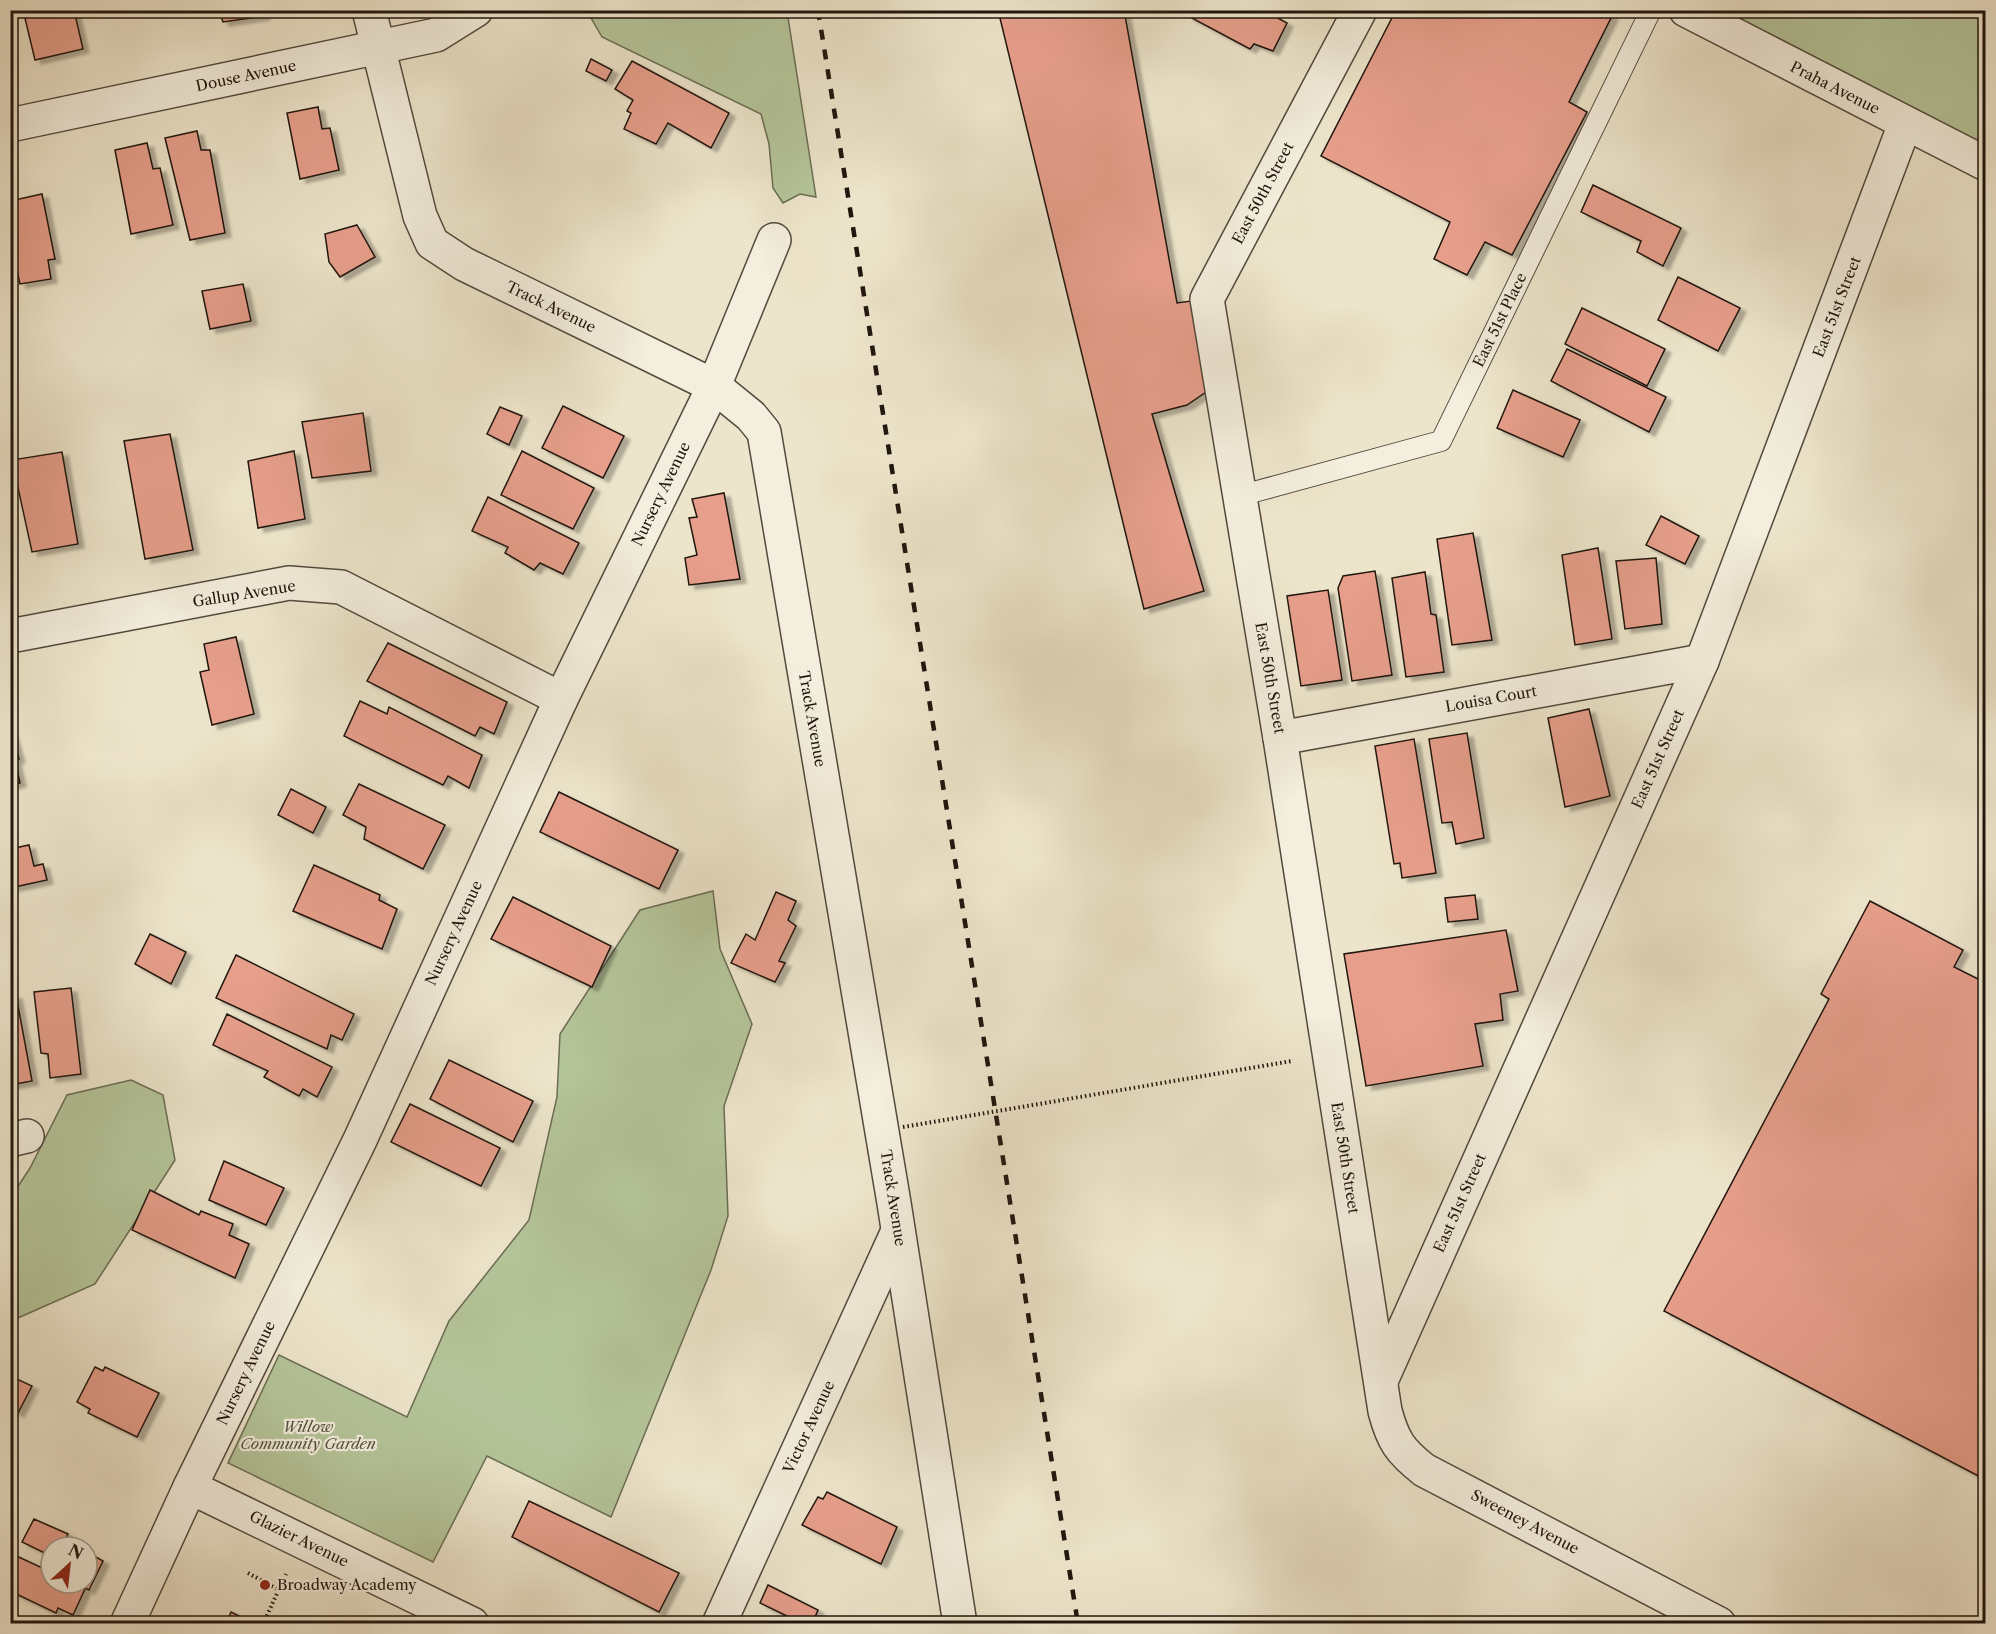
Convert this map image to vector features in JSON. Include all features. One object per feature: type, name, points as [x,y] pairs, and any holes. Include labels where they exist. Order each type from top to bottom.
[{"type":"street","name":"Track Avenue","points":[[369,10],[420,216],[432,243],[464,264],[714,386],[751,416],[764,432],[898,1231],[960,1623]]},
{"type":"street","name":"Douse Avenue","points":[[10,125],[436,35],[476,10]]},
{"type":"street","name":"East 50th Street","points":[[1360,10],[1207,299],[1280,738],[1381,1381]]},
{"type":"street","name":"Praha Avenue","points":[[1686,10],[1986,164]]},
{"type":"street","name":"East 51st Street","points":[[1381,1381],[1702,661],[1905,124]]},
{"type":"street","name":"Nursery Avenue","points":[[127,1623],[190,1487],[360,1140],[561,699],[714,386],[774,240]]},
{"type":"street","name":"Gallup Avenue","points":[[10,636],[289,584],[341,587],[561,699]]},
{"type":"street","name":"Louisa Court","points":[[1280,738],[1702,661]]},
{"type":"street","name":"Victor Avenue","points":[[719,1623],[898,1231]]},
{"type":"street","name":"Sweeney Avenue","points":[[1381,1381],[1391,1435],[1403,1454],[1424,1470],[1719,1623]]},
{"type":"street","name":"Glazier Avenue","points":[[190,1487],[472,1623]]},
{"type":"lane","name":"East 51st Place","points":[[1239,496],[1441,441],[1652,10]]},
{"type":"path","points":[[903,1126],[1292,1061]]},
{"type":"path","points":[[263,1623],[291,1565]]},
{"type":"path","points":[[248,1573],[279,1590]]},
{"type":"green space","points":[[587,11],[787,11],[816,197],[800,194],[783,203],[773,188],[769,144],[761,114],[602,37]]},
{"type":"green space","points":[[1686,11],[1985,11],[1985,164]]},
{"type":"green space","name":"Willow Community Garden","points":[[713,891],[720,949],[752,1024],[724,1106],[728,1216],[711,1270],[611,1517],[487,1456],[433,1562],[228,1463],[279,1355],[407,1417],[449,1321],[529,1220],[557,1097],[560,1034],[640,910]]},
{"type":"green space","points":[[131,1080],[163,1095],[175,1160],[95,1284],[11,1321],[11,1197],[30,1168],[67,1095]]},
{"type":"building","points":[[23,10],[74,10],[83,49],[35,60]]},
{"type":"building","points":[[219,10],[262,10],[264,16],[223,22]]},
{"type":"building","points":[[998,10],[1124,10],[1177,303],[1191,301],[1209,390],[1187,405],[1152,414],[1204,591],[1144,609]]},
{"type":"building","points":[[1191,10],[1263,10],[1287,23],[1273,51],[1254,44],[1250,49],[1188,16]]},
{"type":"building","points":[[1396,10],[1601,10],[1612,16],[1569,102],[1587,112],[1512,255],[1485,242],[1467,275],[1434,259],[1450,222],[1321,156]]},
{"type":"building","points":[[591,59],[612,70],[606,81],[586,71]]},
{"type":"building","points":[[632,61],[729,113],[711,148],[668,123],[656,144],[624,129],[631,113],[627,111],[633,100],[615,89]]},
{"type":"building","points":[[318,107],[322,129],[330,128],[339,170],[300,179],[287,113]]},
{"type":"building","points":[[197,131],[201,150],[210,150],[225,233],[190,240],[165,138]]},
{"type":"building","points":[[147,143],[153,169],[160,168],[173,225],[131,234],[115,150]]},
{"type":"building","points":[[1593,185],[1681,228],[1663,266],[1637,252],[1641,241],[1581,212]]},
{"type":"building","points":[[42,194],[55,259],[48,260],[51,279],[20,284],[10,239],[10,201]]},
{"type":"building","points":[[357,225],[375,257],[340,277],[329,262],[325,234]]},
{"type":"building","points":[[1678,277],[1740,308],[1718,351],[1658,320]]},
{"type":"building","points":[[243,284],[251,321],[210,329],[202,291]]},
{"type":"building","points":[[1582,308],[1665,349],[1647,386],[1565,344]]},
{"type":"building","points":[[1567,349],[1666,397],[1649,432],[1551,381]]},
{"type":"building","points":[[1513,390],[1580,420],[1563,457],[1497,428]]},
{"type":"building","points":[[563,406],[624,436],[603,478],[542,448]]},
{"type":"building","points":[[500,407],[522,416],[509,445],[487,434]]},
{"type":"building","points":[[363,413],[371,471],[312,478],[302,422]]},
{"type":"building","points":[[170,434],[193,550],[145,559],[124,441]]},
{"type":"building","points":[[294,451],[305,519],[258,528],[248,461]]},
{"type":"building","points":[[522,451],[594,488],[573,529],[501,495]]},
{"type":"building","points":[[62,452],[78,544],[32,552],[12,460]]},
{"type":"building","points":[[724,493],[740,579],[689,585],[685,558],[697,555],[689,518],[697,517],[692,499]]},
{"type":"building","points":[[488,497],[579,543],[563,574],[540,563],[534,570],[505,553],[508,547],[472,531]]},
{"type":"building","points":[[1661,516],[1699,536],[1685,564],[1646,545]]},
{"type":"building","points":[[1473,533],[1492,640],[1452,645],[1437,539]]},
{"type":"building","points":[[1598,548],[1612,639],[1575,645],[1562,555]]},
{"type":"building","points":[[1656,558],[1662,624],[1625,629],[1616,561]]},
{"type":"building","points":[[1375,571],[1392,675],[1352,681],[1338,588],[1343,576]]},
{"type":"building","points":[[1425,572],[1431,614],[1436,615],[1444,672],[1406,677],[1392,578]]},
{"type":"building","points":[[1328,590],[1342,680],[1301,686],[1287,596]]},
{"type":"building","points":[[236,637],[254,714],[212,725],[200,672],[209,670],[204,644]]},
{"type":"building","points":[[388,643],[507,702],[494,734],[480,727],[475,736],[367,681]]},
{"type":"building","points":[[360,701],[387,714],[389,707],[482,755],[469,788],[448,776],[443,785],[344,736]]},
{"type":"building","points":[[1589,709],[1610,796],[1565,807],[1548,718]]},
{"type":"building","points":[[10,728],[19,759],[15,760],[20,783],[10,785]]},
{"type":"building","points":[[1467,733],[1484,838],[1456,844],[1452,822],[1442,823],[1429,739]]},
{"type":"building","points":[[1414,739],[1436,873],[1402,878],[1400,863],[1394,864],[1375,746]]},
{"type":"building","points":[[359,784],[445,825],[423,869],[364,839],[366,827],[343,815]]},
{"type":"building","points":[[291,789],[326,807],[313,833],[278,815]]},
{"type":"building","points":[[559,792],[678,850],[659,889],[540,832]]},
{"type":"building","points":[[29,845],[34,866],[43,864],[47,880],[10,888],[10,849]]},
{"type":"building","points":[[314,865],[380,895],[379,900],[397,909],[382,949],[293,911]]},
{"type":"building","points":[[776,892],[796,901],[788,920],[796,926],[779,961],[785,963],[775,982],[731,963],[746,934],[755,940]]},
{"type":"building","points":[[1475,895],[1478,919],[1448,922],[1445,898]]},
{"type":"building","points":[[513,897],[611,946],[592,987],[491,939]]},
{"type":"building","points":[[1870,901],[1963,950],[1954,967],[1986,983],[1986,1480],[1664,1311],[1829,999],[1821,994]]},
{"type":"building","points":[[1506,930],[1518,991],[1500,994],[1503,1020],[1475,1024],[1483,1066],[1366,1086],[1344,954]]},
{"type":"building","points":[[150,934],[186,952],[171,984],[135,964]]},
{"type":"building","points":[[236,955],[354,1014],[342,1040],[331,1035],[327,1049],[216,998]]},
{"type":"building","points":[[71,988],[81,1074],[50,1078],[48,1054],[41,1053],[34,992]]},
{"type":"building","points":[[10,995],[16,995],[32,1081],[10,1085]]},
{"type":"building","points":[[227,1014],[332,1067],[317,1097],[303,1089],[299,1096],[264,1077],[268,1071],[213,1045]]},
{"type":"building","points":[[449,1060],[533,1101],[513,1142],[430,1099]]},
{"type":"building","points":[[410,1104],[500,1148],[481,1186],[391,1142]]},
{"type":"building","points":[[224,1161],[284,1188],[266,1225],[209,1200]]},
{"type":"building","points":[[150,1190],[199,1215],[201,1211],[233,1224],[229,1235],[249,1244],[235,1278],[132,1230]]},
{"type":"building","points":[[95,1367],[103,1371],[105,1367],[159,1393],[137,1437],[88,1413],[90,1409],[77,1402]]},
{"type":"building","points":[[10,1376],[32,1386],[18,1413],[10,1409]]},
{"type":"building","points":[[827,1492],[897,1527],[881,1564],[802,1525],[818,1497],[823,1499]]},
{"type":"building","points":[[529,1501],[679,1573],[659,1612],[512,1537]]},
{"type":"building","points":[[34,1519],[68,1534],[39,1535],[39,1550],[22,1542]]},
{"type":"building","points":[[10,1553],[39,1566],[39,1595],[82,1595],[73,1615],[58,1608],[56,1613],[10,1591]]},
{"type":"building","points":[[768,1585],[818,1610],[812,1624],[790,1624],[791,1618],[760,1603]]},
{"type":"building","points":[[231,1612],[255,1624],[226,1624]]},
{"type":"building","points":[[10,1614],[30,1624],[10,1624]]},
{"type":"railway","points":[[818,10],[1078,1624]]},
{"type":"place","name":"Broadway Academy","points":[[265,1585]]}]
